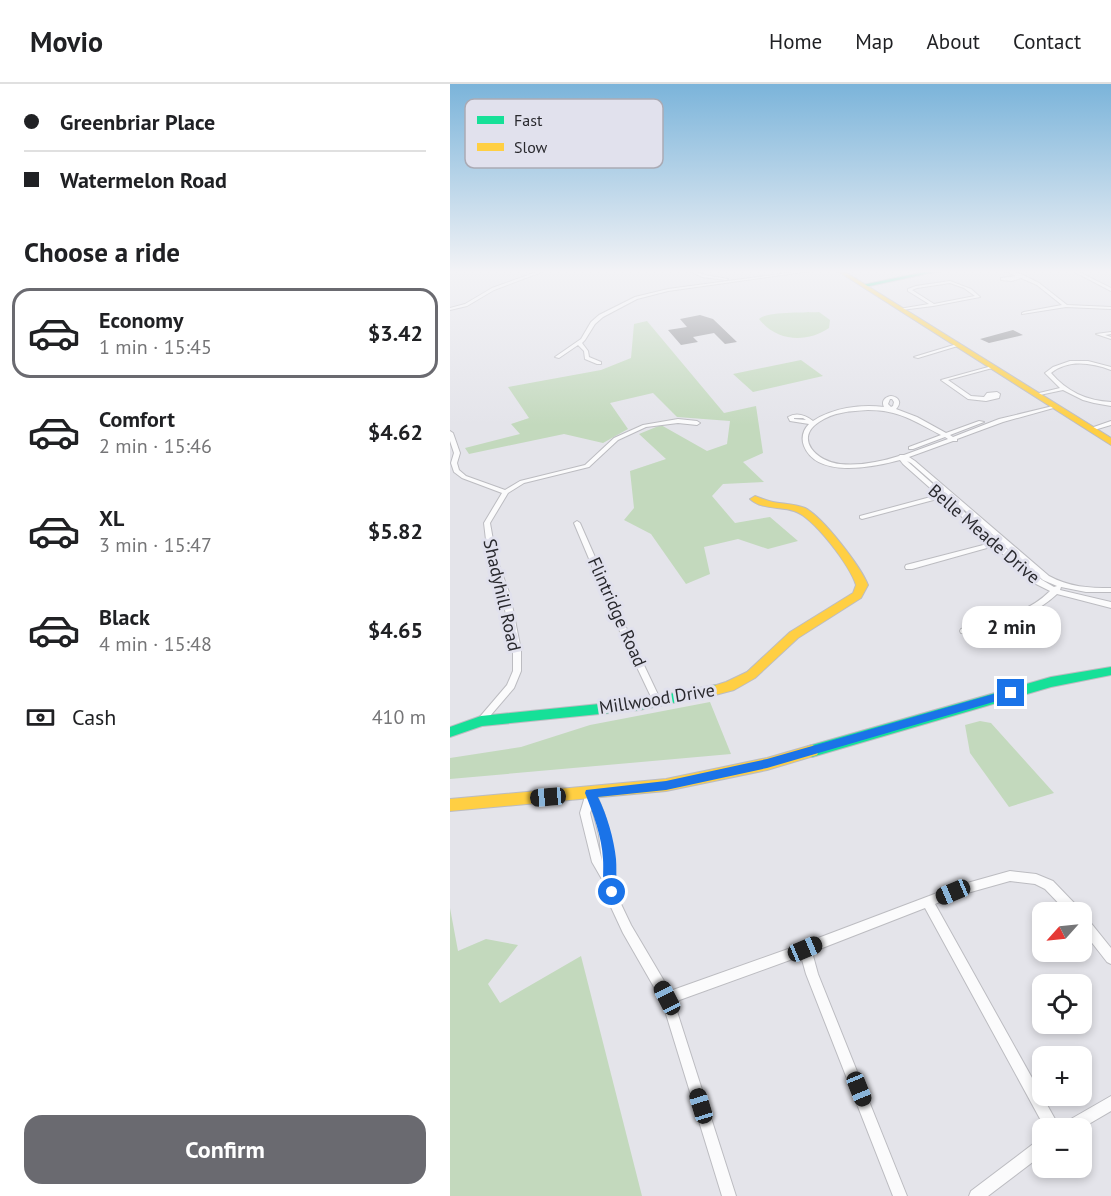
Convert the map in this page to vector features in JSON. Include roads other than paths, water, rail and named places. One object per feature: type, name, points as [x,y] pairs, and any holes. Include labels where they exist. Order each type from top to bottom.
[{"type":"street","points":[[557,357],[579,343],[595,322]]},
{"type":"street","points":[[922,322],[992,369],[1111,442]]},
{"type":"street","points":[[1111,333],[1098,334],[1111,338]]},
{"type":"street","points":[[579,343],[586,351],[587,358],[598,363]]},
{"type":"street","points":[[916,357],[960,346]]},
{"type":"street","points":[[1111,369],[1087,362],[1049,371],[1049,376],[1065,388],[1094,403],[1111,404]]},
{"type":"street","points":[[986,399],[969,398],[944,380],[992,369]]},
{"type":"street","points":[[1037,395],[1065,388]]},
{"type":"street","points":[[899,455],[995,417],[1052,404]]},
{"type":"street","points":[[955,440],[920,420],[888,409],[845,411],[812,423],[805,433],[805,442],[815,458],[829,465],[842,467],[866,464],[955,440],[993,423],[1052,404]]},
{"type":"street","points":[[450,433],[457,453],[454,463],[456,471],[464,477],[506,492],[522,482],[587,466],[616,439],[645,426],[678,421],[698,423]]},
{"type":"street","points":[[1091,429],[1111,425]]},
{"type":"street","name":"Belle Meade Drive","points":[[899,455],[905,464],[1004,542],[1058,589],[1111,590]]},
{"type":"street","name":"Shadyhill Road","points":[[482,721],[511,686],[517,671],[517,650],[506,596],[492,557],[487,524],[506,492]]},
{"type":"street","points":[[862,517],[945,495]]},
{"type":"street","name":"Belle Meade Drive","points":[[945,495],[994,545],[1039,582],[1111,605]]},
{"type":"street","name":"Millwood Drive","points":[[450,732],[482,721],[657,701],[720,690],[739,683],[761,669],[793,636],[851,599],[861,590],[862,585],[858,574],[807,513],[796,507],[765,505],[754,499]]},
{"type":"street","name":"Flintridge Road","points":[[577,523],[657,701]]},
{"type":"street","points":[[909,567],[1004,542]]},
{"type":"street","points":[[964,631],[1016,617],[1036,608],[1058,589]]},
{"type":"street","points":[[450,805],[666,785],[767,764],[1051,682],[1111,671]]},
{"type":"street","points":[[591,793],[585,813],[597,862],[608,879],[627,929],[667,998],[729,1196]]},
{"type":"street","points":[[667,998],[975,885],[1010,876],[1023,876],[1049,885],[1065,902]]},
{"type":"street","points":[[928,902],[1047,1118]]},
{"type":"street","points":[[1092,934],[1111,958]]},
{"type":"street","points":[[805,949],[812,974],[900,1196]]},
{"type":"street","points":[[1086,1118],[1111,1103]]},
{"type":"street","points":[[976,1196],[1032,1154]]}]
